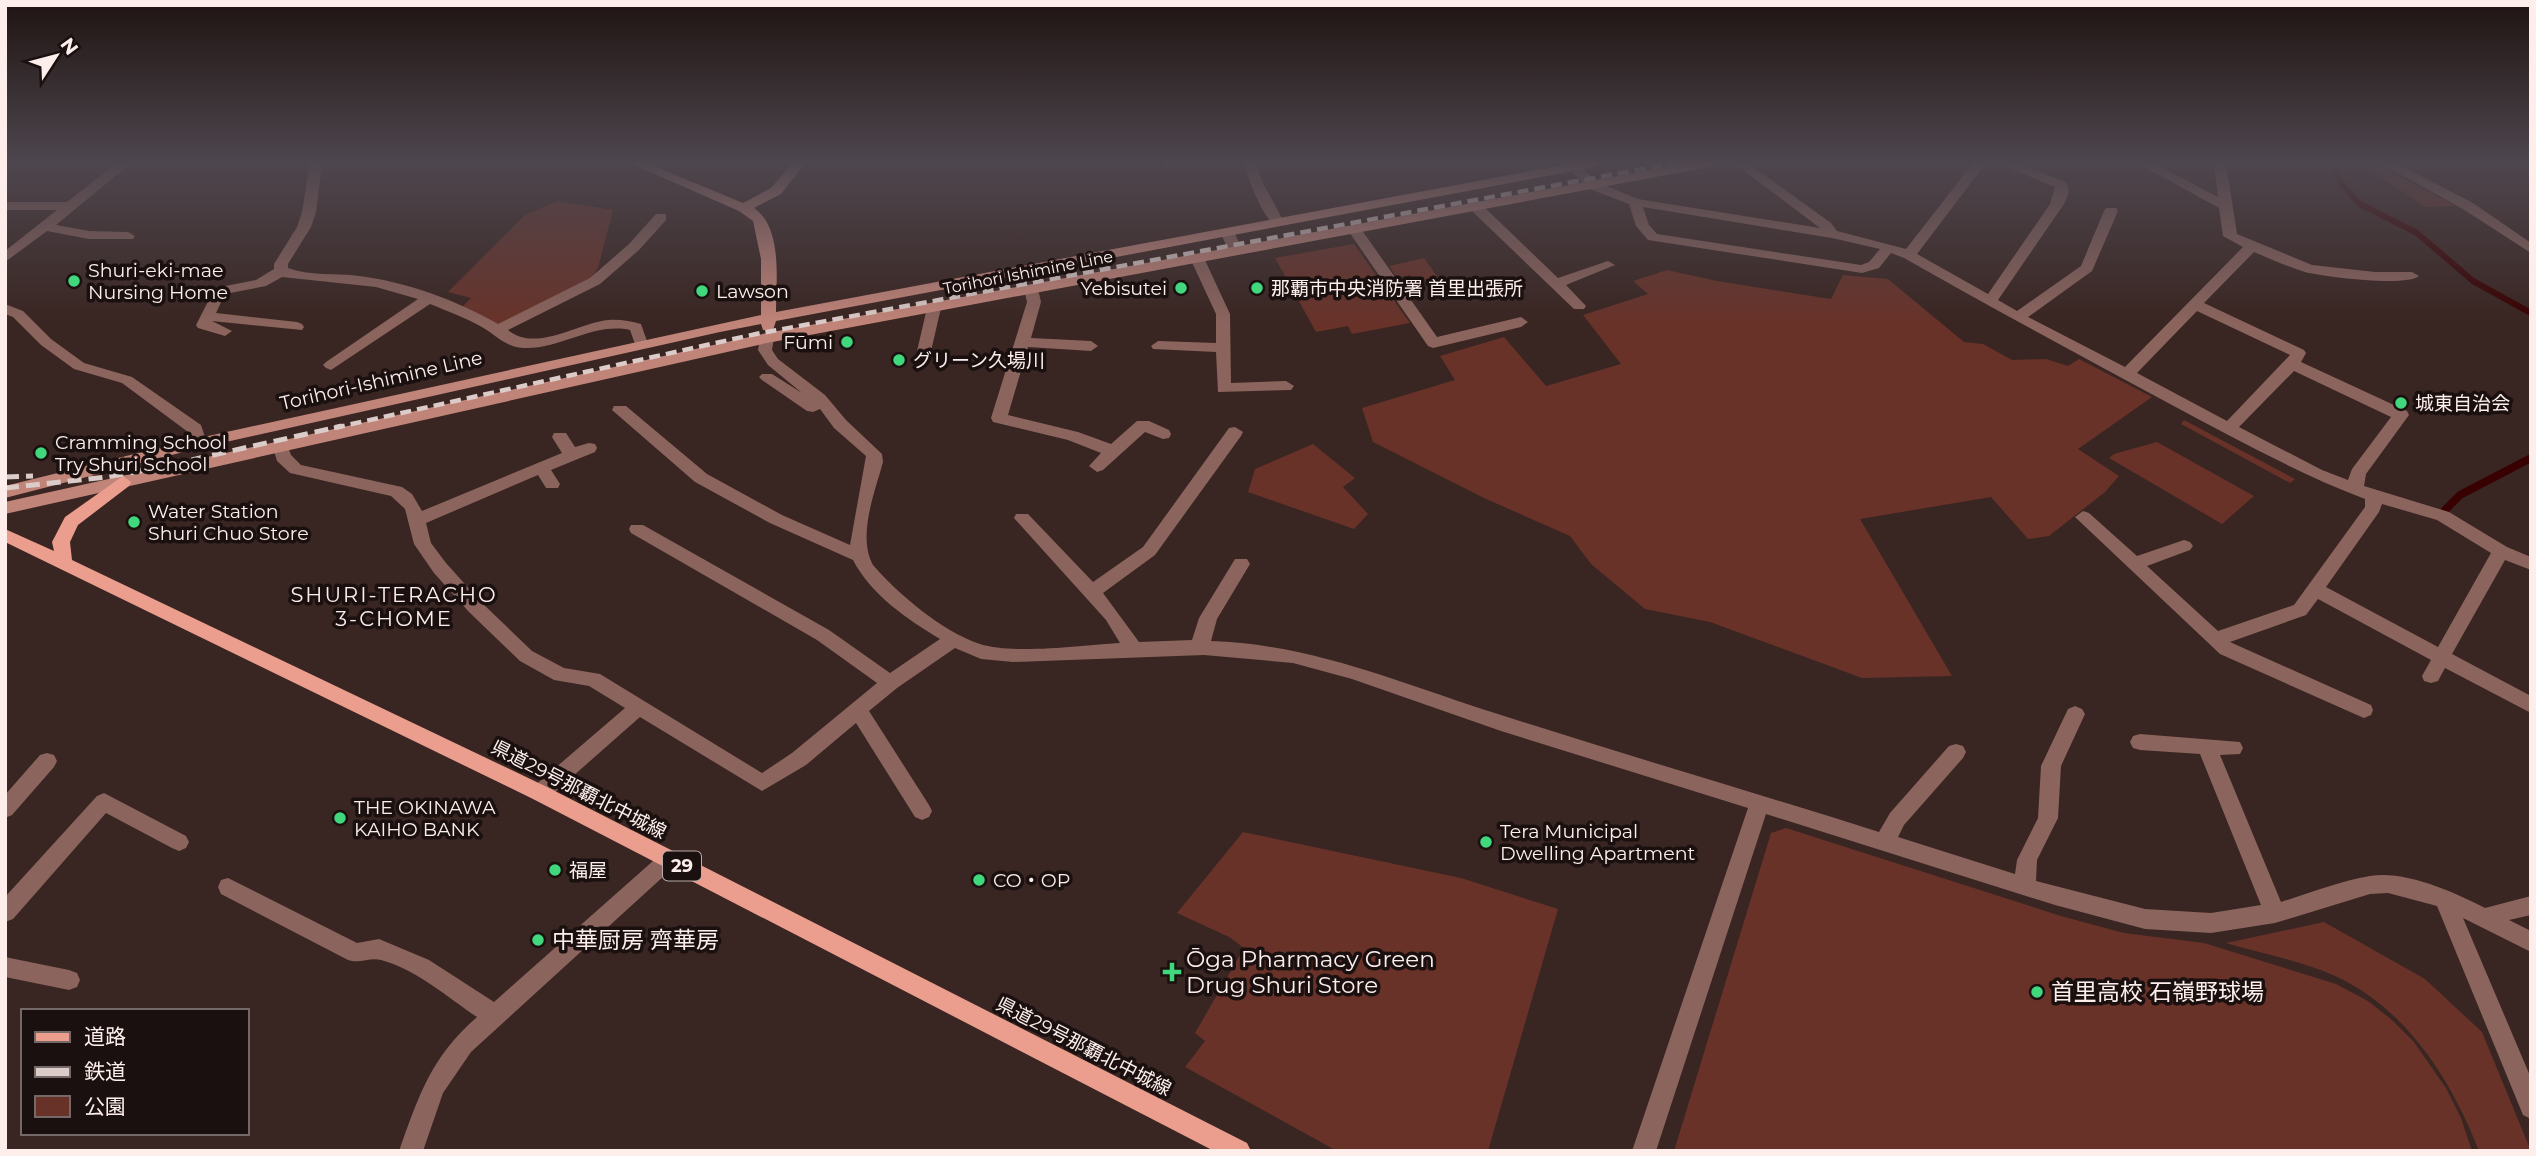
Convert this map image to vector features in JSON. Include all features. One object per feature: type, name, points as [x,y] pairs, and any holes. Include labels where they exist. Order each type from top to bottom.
[{"type":"main road","points":[[64,563],[61,542],[71,521],[123,482]]},
{"type":"main road","name":"県道29号那覇北中城線","points":[[5,535],[540,793],[1240,1151]]},
{"type":"street","points":[[5,258],[58,217]]},
{"type":"street","points":[[225,331],[204,325],[220,291],[276,276],[307,217]]},
{"type":"street","points":[[497,330],[595,281],[634,247],[660,217]]},
{"type":"street","points":[[757,217],[761,225],[771,299],[765,350],[773,362],[820,398],[840,424]]},
{"type":"street","points":[[1275,217],[1278,222]]},
{"type":"street","name":"Torihori Ishimine Line","points":[[768,317],[1304,217]]},
{"type":"street","name":"Torihori Ishimine Line","points":[[767,338],[1424,217]]},
{"type":"street","points":[[1485,217],[1579,306]]},
{"type":"street","points":[[1640,217],[1643,226],[1653,237],[1862,269],[1874,265],[1889,247]]},
{"type":"street","points":[[1727,217],[1832,234],[1889,247],[2316,474],[2374,496],[2443,516],[2501,551],[2531,564]]},
{"type":"street","points":[[1814,217],[1832,234]]},
{"type":"street","points":[[1909,256],[1939,217]]},
{"type":"street","points":[[1990,301],[2048,217]]},
{"type":"street","points":[[2018,317],[2087,268],[2108,217]]},
{"type":"street","points":[[2227,217],[2230,236],[2309,269],[2375,276],[2412,276]]},
{"type":"street","points":[[2484,217],[2531,250]]},
{"type":"street","points":[[47,226],[89,235],[128,236]]},
{"type":"street","points":[[1354,229],[1433,343],[1521,323]]},
{"type":"street","points":[[1227,232],[1236,251]]},
{"type":"street","points":[[2127,374],[2252,246]]},
{"type":"street","points":[[1197,258],[1223,314],[1223,388],[1286,386]]},
{"type":"street","points":[[1556,284],[1609,266]]},
{"type":"street","points":[[281,270],[287,274],[369,279],[429,298],[497,330],[510,340],[521,343],[541,342],[622,322],[636,327],[641,344]]},
{"type":"street","points":[[1031,289],[1034,302],[999,418],[1072,436],[1113,451]]},
{"type":"street","points":[[331,365],[429,298]]},
{"type":"street","points":[[2196,305],[2299,353],[2292,364],[2228,429]]},
{"type":"street","points":[[924,351],[934,307]]},
{"type":"street","points":[[5,308],[18,314],[46,342],[79,366],[127,380],[195,429],[199,443]]},
{"type":"street","points":[[208,316],[297,327]]},
{"type":"street","name":"Torihori-Ishimine Line","points":[[5,492],[199,443],[768,317]]},
{"type":"street","points":[[5,508],[767,338]]},
{"type":"street","points":[[1022,342],[1091,345]]},
{"type":"street","points":[[1158,346],[1223,348]]},
{"type":"street","points":[[2292,364],[2401,415],[2358,473],[2355,487]]},
{"type":"street","points":[[767,377],[840,424],[870,447],[875,462],[860,538],[860,556]]},
{"type":"street","points":[[620,410],[701,478],[776,519],[860,556],[878,583],[907,608],[954,639],[990,654],[1044,655],[1199,649],[1263,651],[1345,671],[1480,716],[2025,886],[2145,919],[2211,923],[2276,913],[2370,885],[2406,887],[2444,898],[2531,942]]},
{"type":"street","points":[[1097,466],[1143,425],[1163,434]]},
{"type":"street","points":[[1092,592],[1149,551],[1235,432]]},
{"type":"street","points":[[560,437],[572,455]]},
{"type":"street","points":[[281,448],[283,457],[296,469],[396,491],[406,498],[418,519],[423,544],[440,568],[475,607],[526,656],[561,675],[593,679],[762,782],[800,758],[890,683],[954,639]]},
{"type":"street","points":[[418,519],[485,482],[542,468],[589,448]]},
{"type":"street","points":[[542,468],[552,484]]},
{"type":"street","points":[[2216,639],[2300,610],[2373,508],[2374,496]]},
{"type":"street","points":[[2083,517],[2227,649],[2364,710]]},
{"type":"street","points":[[1022,518],[1112,615],[1135,650]]},
{"type":"street","points":[[637,529],[822,635],[890,683]]},
{"type":"street","points":[[2134,564],[2184,546]]},
{"type":"street","points":[[2431,676],[2501,551]]},
{"type":"street","points":[[1199,649],[1208,618],[1241,564]]},
{"type":"street","points":[[2315,589],[2531,705]]},
{"type":"street","points":[[540,793],[639,707]]},
{"type":"street","points":[[858,710],[922,811]]},
{"type":"street","points":[[2025,886],[2027,860],[2048,818],[2051,766],[2075,714]]},
{"type":"street","points":[[2140,742],[2233,748]]},
{"type":"street","points":[[2207,748],[2276,913]]},
{"type":"street","points":[[1885,841],[1897,819],[1956,752]]},
{"type":"street","points":[[5,809],[47,761]]},
{"type":"street","points":[[5,912],[104,802],[179,842]]},
{"type":"street","points":[[1644,1151],[1760,802]]},
{"type":"street","points":[[411,1151],[434,1087],[463,1044],[669,859]]},
{"type":"street","points":[[228,887],[356,953],[379,948],[421,967],[494,1015]]},
{"type":"street","points":[[2444,898],[2531,1107]]},
{"type":"street","points":[[2486,918],[2531,905]]},
{"type":"street","points":[[5,967],[69,980]]},
{"type":"green space","points":[[523,217],[611,217],[598,268],[590,280],[495,327],[460,309],[471,298],[448,292]]},
{"type":"green space","points":[[1354,244],[1410,323],[1352,334],[1348,326],[1316,332],[1275,258]]},
{"type":"green space","points":[[1424,258],[1439,279],[1417,284],[1410,275],[1397,278],[1389,266]]},
{"type":"green space","points":[[1667,270],[1717,281],[1831,299],[1843,275],[1888,279],[1964,342],[1983,344],[2012,360],[2046,359],[2068,366],[2079,359],[2152,397],[2078,449],[2119,476],[2105,492],[2049,536],[2028,539],[1991,497],[1860,519],[1952,676],[1862,678],[1710,622],[1645,609],[1591,564],[1570,536],[1484,498],[1373,442],[1362,408],[1455,380],[1440,356],[1504,337],[1546,386],[1621,364],[1583,315],[1648,294],[1633,281]]},
{"type":"green space","points":[[2184,420],[2295,479],[2290,483],[2181,424]]},
{"type":"green space","points":[[2157,442],[2254,496],[2222,524],[2109,458],[2114,454]]},
{"type":"green space","points":[[1313,444],[1355,478],[1343,487],[1368,514],[1354,529],[1248,492],[1255,469]]},
{"type":"green space","name":"首里高校 石嶺野球場","points":[[1786,828],[2061,916],[2124,933],[2204,943],[2336,984],[2368,1001],[2414,1042],[2446,1088],[2461,1118],[2472,1151],[1674,1151],[1771,833]]},
{"type":"green space","points":[[1243,832],[1461,878],[1558,909],[1488,1151],[1337,1151],[1185,1067],[1205,1041],[1195,1033],[1244,948],[1229,937],[1177,913]]},
{"type":"green space","points":[[2324,922],[2425,979],[2482,1032],[2531,1151],[2479,1151],[2455,1099],[2423,1049],[2384,1007],[2360,990],[2309,966],[2226,943]]},
{"type":"waterway","points":[[2385,217],[2417,233],[2473,281],[2531,313]]},
{"type":"waterway","points":[[2445,510],[2460,495],[2531,458]]},
{"type":"railway","points":[[334,428],[756,334],[1384,217]]},
{"type":"railway","points":[[5,488],[107,477],[151,469],[342,426]]},
{"type":"railway","points":[[5,477],[33,476]]},
{"type":"place","name":"Shuri-eki-mae Nursing Home","points":[[74,281]]},
{"type":"place","name":"Yebisutei","points":[[1181,288]]},
{"type":"place","name":"那覇市中央消防署 首里出張所","points":[[1257,288]]},
{"type":"place","name":"Lawson","points":[[702,291]]},
{"type":"place","name":"Fūmi","points":[[847,342]]},
{"type":"place","name":"グリーン久場川","points":[[899,360]]},
{"type":"place","name":"城東自治会","points":[[2401,403]]},
{"type":"place","name":"Cramming School Try Shuri School","points":[[41,453]]},
{"type":"place","name":"Water Station Shuri Chuo Store","points":[[134,522]]},
{"type":"place","name":"THE OKINAWA KAIHO BANK","points":[[340,818]]},
{"type":"place","name":"Tera Municipal Dwelling Apartment","points":[[1486,842]]},
{"type":"place","name":"福屋","points":[[555,870]]},
{"type":"place","name":"CO・OP","points":[[979,880]]},
{"type":"place","name":"中華厨房 齊華房","points":[[538,940]]},
{"type":"place","name":"Ōga Pharmacy Green Drug Shuri Store","points":[[1172,972]]},
{"type":"place","name":"首里高校 石嶺野球場","points":[[2037,992]]},
{"type":"district","name":"SHURI-TERACHO 3-CHOME","points":[[394,607]]}]
